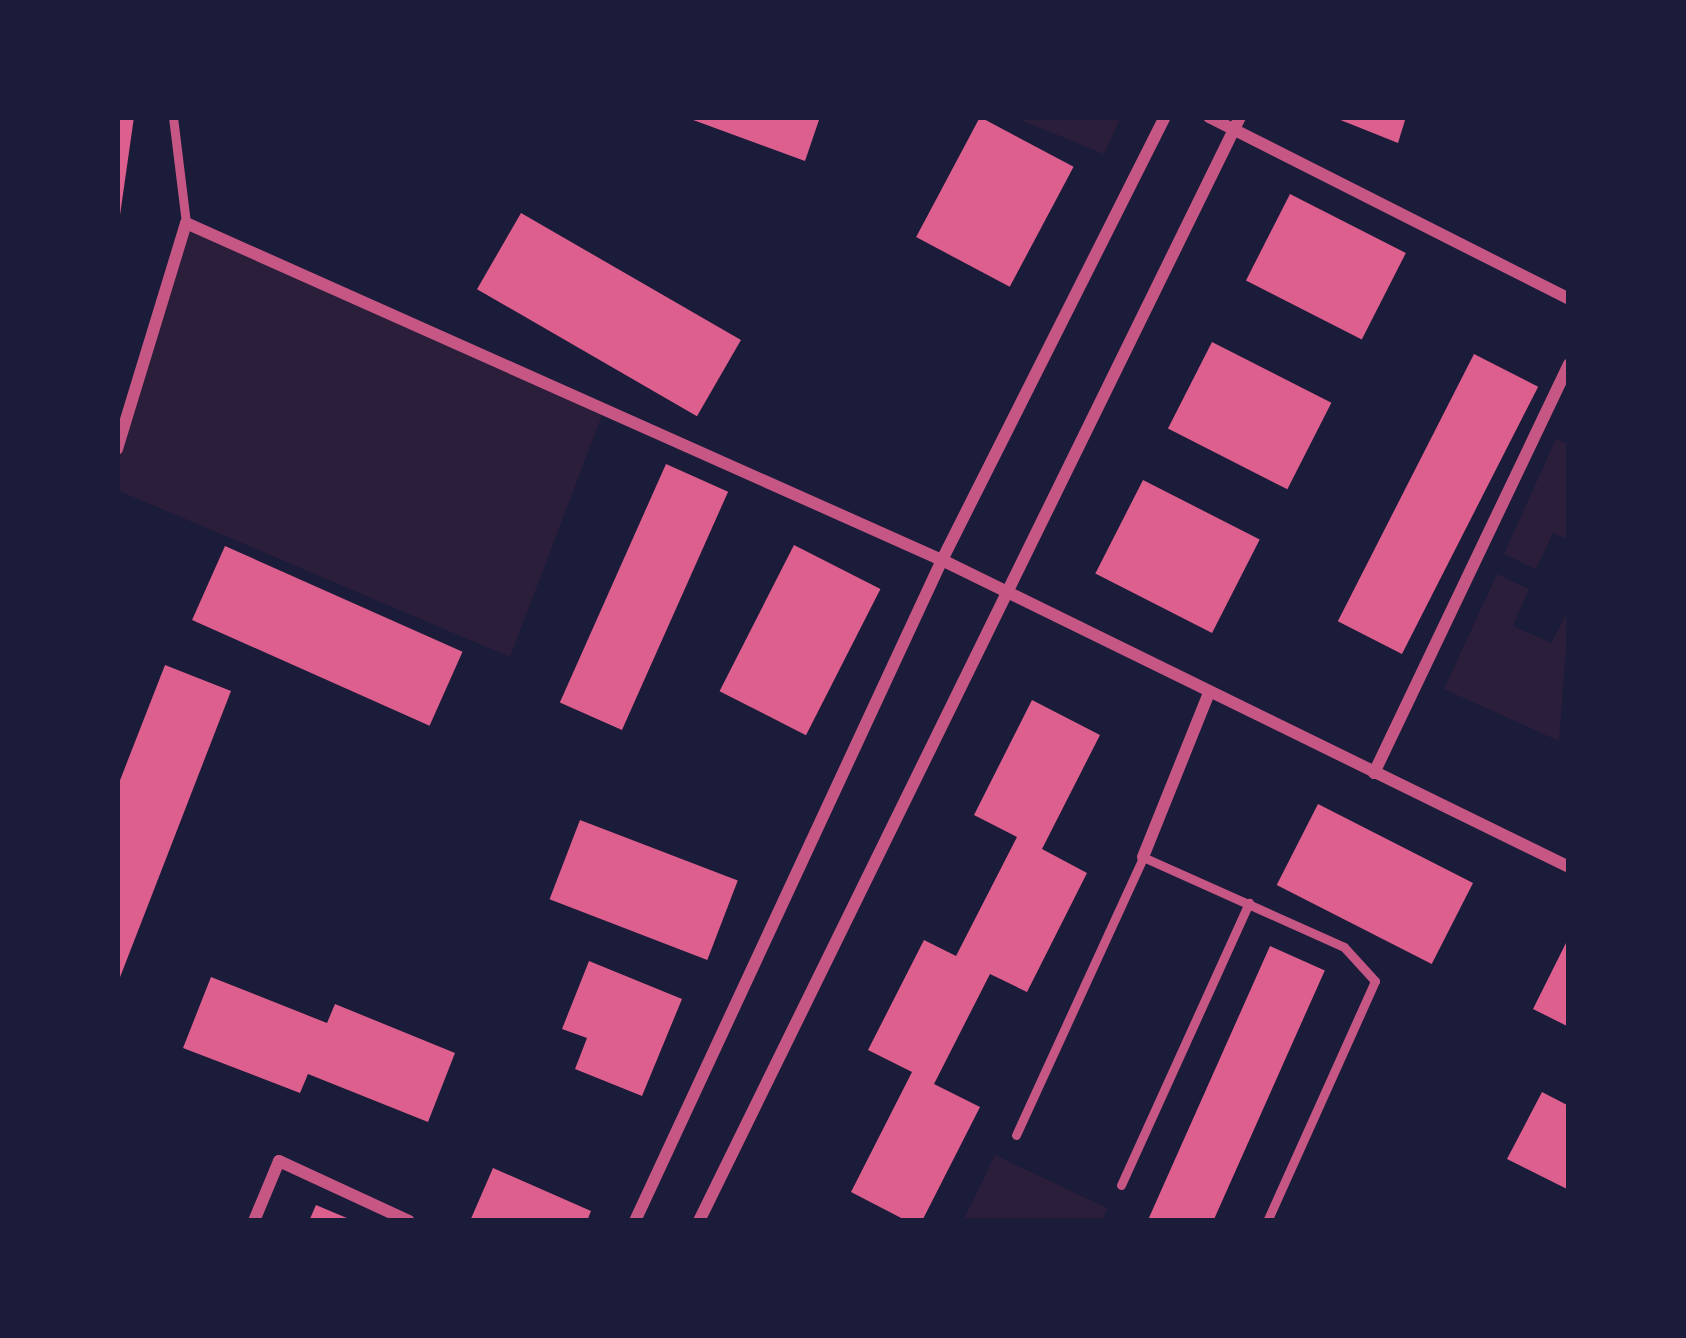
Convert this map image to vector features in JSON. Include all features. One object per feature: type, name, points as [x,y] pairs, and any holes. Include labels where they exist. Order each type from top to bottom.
[{"type":"street","points":[[635,1221],[942,560],[1165,117]]},
{"type":"street","points":[[1210,117],[1237,123],[1569,299]]},
{"type":"street","points":[[699,1221],[1000,588],[1237,123]]},
{"type":"street","points":[[117,449],[186,224],[942,560],[1569,867]]},
{"type":"street","points":[[1374,773],[1569,364]]},
{"type":"street","points":[[1143,857],[1210,693]]},
{"type":"street","points":[[254,1221],[279,1161],[409,1221]]},
{"type":"lane","points":[[173,117],[186,224]]},
{"type":"lane","points":[[1016,1135],[1143,857],[1344,947],[1375,981],[1267,1221]]},
{"type":"lane","points":[[1121,1184],[1249,903]]},
{"type":"shaded area","points":[[1013,117],[1121,117],[1104,154]]},
{"type":"shaded area","points":[[186,223],[604,410],[510,657],[117,490],[117,449]]},
{"type":"shaded area","points":[[1556,439],[1569,445],[1569,540],[1553,533],[1536,569],[1504,554]]},
{"type":"shaded area","points":[[1497,574],[1529,589],[1513,626],[1551,643],[1569,609],[1559,741],[1444,689]]},
{"type":"shaded area","points":[[995,1155],[1107,1208],[1102,1221],[963,1221]]},
{"type":"building","points":[[117,117],[134,117],[120,215],[117,214]]},
{"type":"building","points":[[685,117],[820,117],[805,161]]},
{"type":"building","points":[[980,117],[1074,167],[1010,287],[916,237]]},
{"type":"building","points":[[1333,117],[1406,117],[1398,143]]},
{"type":"building","points":[[1290,194],[1406,253],[1362,339],[1246,280]]},
{"type":"building","points":[[521,213],[741,340],[697,416],[477,289]]},
{"type":"building","points":[[1212,342],[1331,403],[1287,489],[1168,428]]},
{"type":"building","points":[[1474,354],[1538,387],[1402,654],[1338,621]]},
{"type":"building","points":[[666,464],[728,492],[622,730],[560,702]]},
{"type":"building","points":[[1143,480],[1260,539],[1212,633],[1095,574]]},
{"type":"building","points":[[794,545],[880,589],[806,735],[720,691]]},
{"type":"building","points":[[225,546],[463,652],[430,726],[192,620]]},
{"type":"building","points":[[165,665],[231,691],[117,985],[117,788]]},
{"type":"building","points":[[1032,700],[1100,735],[1042,849],[1087,873],[1027,992],[990,974],[934,1084],[980,1107],[922,1221],[907,1221],[851,1192],[912,1072],[868,1050],[924,940],[956,956],[1017,837],[974,815]]},
{"type":"building","points":[[1318,804],[1473,883],[1432,964],[1277,885]]},
{"type":"building","points":[[580,820],[738,881],[707,960],[550,899]]},
{"type":"building","points":[[1569,937],[1569,1027],[1533,1009]]},
{"type":"building","points":[[1270,946],[1325,970],[1213,1221],[1148,1221]]},
{"type":"building","points":[[589,961],[682,999],[642,1096],[575,1069],[587,1038],[562,1029]]},
{"type":"building","points":[[211,977],[327,1023],[335,1004],[455,1053],[428,1122],[308,1074],[300,1093],[183,1048]]},
{"type":"building","points":[[1542,1092],[1569,1106],[1569,1190],[1507,1159]]},
{"type":"building","points":[[493,1168],[591,1211],[587,1221],[470,1221]]},
{"type":"building","points":[[316,1205],[354,1221],[309,1221]]}]
